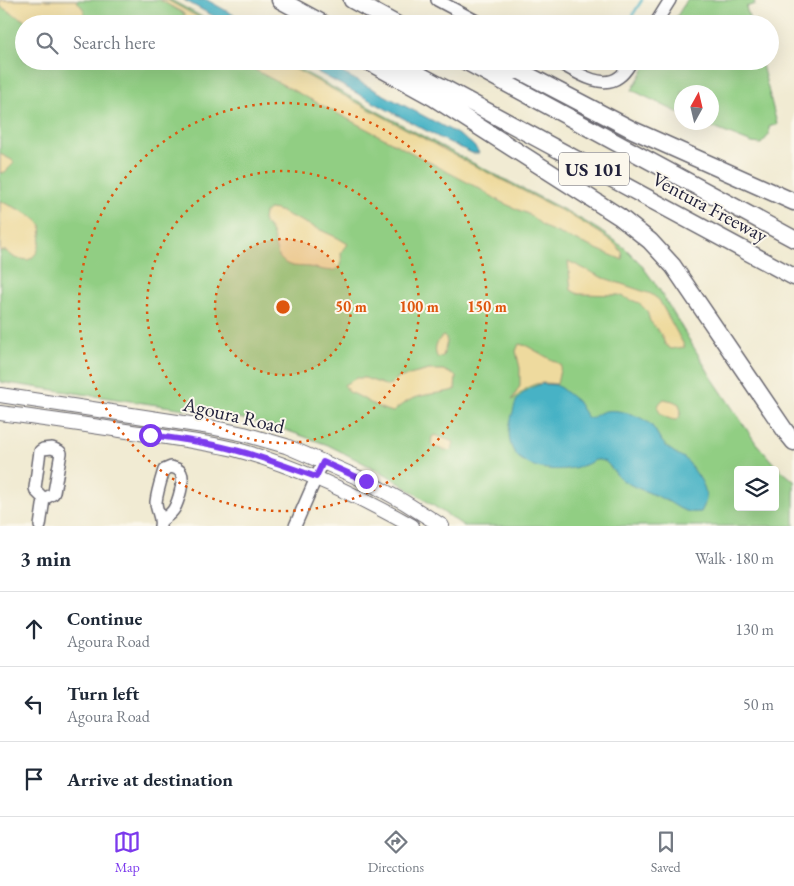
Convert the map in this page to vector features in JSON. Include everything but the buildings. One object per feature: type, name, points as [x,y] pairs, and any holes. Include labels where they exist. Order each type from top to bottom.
[{"type":"highway","points":[[280,0],[308,15]]},
{"type":"highway","points":[[352,0],[380,15]]},
{"type":"highway","points":[[295,8],[299,15]]},
{"type":"highway","points":[[383,70],[434,98],[620,217],[650,241],[673,266],[794,442]]},
{"type":"highway","name":"Ventura Freeway","points":[[411,70],[794,277]]},
{"type":"highway","points":[[483,71],[520,71],[634,130],[794,202]]},
{"type":"highway","name":"Ventura Freeway","points":[[483,71],[794,239]]},
{"type":"main road","name":"Agoura Road","points":[[0,395],[218,428],[286,446],[366,481],[442,526]]},
{"type":"main road","name":"Agoura Road","points":[[0,412],[206,443],[233,449],[316,477],[412,526]]},
{"type":"street","points":[[437,0],[465,15]]},
{"type":"street","points":[[661,15],[670,0]]},
{"type":"street","points":[[574,70],[601,82],[610,82],[627,70]]},
{"type":"street","points":[[295,526],[323,462]]},
{"type":"street","points":[[40,526],[44,499]]},
{"type":"green space","points":[[0,0],[171,0],[198,15],[15,15],[15,70],[301,70],[599,230],[626,249],[640,263],[659,289],[712,378],[756,443],[776,466],[734,466],[734,511],[779,511],[779,468],[794,481],[794,526],[464,526],[387,475],[328,445],[277,427],[226,415],[0,382]]},
{"type":"green space","points":[[687,0],[754,0],[755,4],[746,7],[748,15],[678,15]]},
{"type":"green space","points":[[644,70],[763,70],[777,124],[769,127],[769,135],[761,144],[752,143],[719,130],[719,85],[674,85],[674,111],[632,90]]},
{"type":"sand","points":[[0,0],[76,0],[84,10],[84,15],[15,15],[0,6]]},
{"type":"sand","points":[[160,0],[167,0],[194,15],[184,15]]},
{"type":"sand","points":[[255,70],[297,70],[570,215],[615,244],[622,252],[623,260],[546,228],[528,214],[501,202],[480,189]]},
{"type":"sand","points":[[0,154],[14,163],[5,172],[0,173]]},
{"type":"sand","points":[[0,201],[28,214],[41,225],[38,250],[28,260],[15,258],[6,251],[0,251]]},
{"type":"sand","points":[[270,209],[277,210],[348,244],[341,253],[339,266],[336,269],[327,270],[292,266],[283,261],[277,251],[272,233],[263,220],[264,213]]},
{"type":"sand","points":[[568,261],[601,277],[651,294],[659,300],[685,347],[671,349],[665,344],[661,334],[650,321],[647,311],[639,303],[619,295],[578,294],[571,290]]},
{"type":"sand","points":[[443,336],[447,342],[443,356],[438,358],[436,346]]},
{"type":"sand","points":[[519,344],[527,346],[561,365],[557,384],[542,383],[532,385],[512,400],[520,386],[520,368],[516,351]]},
{"type":"sand","points":[[429,370],[443,370],[456,376],[455,390],[415,398],[393,412],[349,392],[344,385],[356,378],[365,378],[388,386],[398,378]]},
{"type":"sand","points":[[664,399],[679,404],[681,411],[679,418],[676,420],[667,418],[660,413],[658,406]]},
{"type":"sand","points":[[435,435],[454,442],[452,450],[447,451],[434,447],[431,444],[432,437]]},
{"type":"water","points":[[184,0],[207,0],[234,15],[212,15]]},
{"type":"water","points":[[314,70],[337,70],[454,132],[477,149],[479,153],[472,153],[440,138]]},
{"type":"water","points":[[542,384],[556,385],[562,389],[577,401],[587,417],[592,418],[602,412],[614,411],[629,413],[648,422],[665,445],[684,458],[701,480],[706,500],[701,512],[683,510],[666,500],[631,485],[621,479],[603,461],[597,460],[578,467],[555,470],[539,468],[519,458],[510,441],[510,421],[519,397],[531,388]]},
{"type":"waterway","points":[[633,15],[642,0]]},
{"type":"route","points":[[150,435],[233,449],[316,477],[323,462],[366,481]]}]
